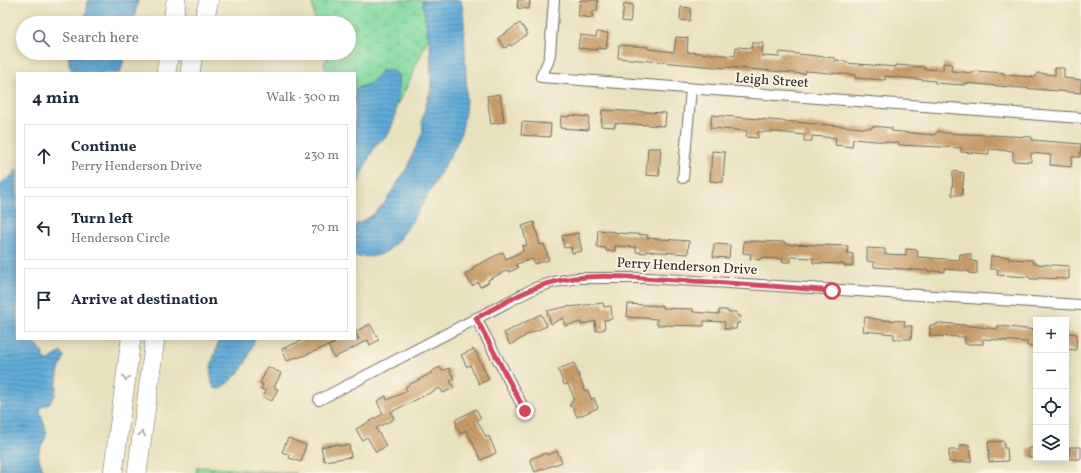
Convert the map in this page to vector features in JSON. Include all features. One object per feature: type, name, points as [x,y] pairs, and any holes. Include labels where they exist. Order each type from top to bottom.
[{"type":"highway","points":[[174,16],[176,0]]},
{"type":"highway","points":[[198,16],[200,0]]},
{"type":"highway","points":[[205,16],[209,0]]},
{"type":"highway","points":[[166,72],[168,60]]},
{"type":"highway","points":[[113,473],[131,340]]},
{"type":"highway","points":[[137,473],[155,340]]},
{"type":"street","name":"Leigh Street","points":[[554,0],[550,54],[541,77],[1081,118]]},
{"type":"street","points":[[684,178],[692,89]]},
{"type":"street","name":"Perry Henderson Drive","points":[[319,400],[535,288],[554,282],[578,278],[602,277],[708,281],[839,291],[1081,305]]},
{"type":"street","points":[[476,318],[525,411]]},
{"type":"green space","points":[[314,0],[422,0],[429,36],[409,82],[397,105],[399,85],[381,71],[371,83],[356,89],[356,72],[327,72],[324,63],[326,60],[356,60],[356,16],[314,16],[312,2]]},
{"type":"green space","points":[[197,467],[297,473],[196,473]]},
{"type":"water","points":[[88,0],[138,0],[135,16],[85,16]]},
{"type":"water","points":[[422,0],[461,0],[464,19],[466,106],[461,132],[455,148],[413,220],[400,238],[387,251],[379,255],[367,257],[356,256],[356,224],[370,217],[384,204],[407,168],[423,131],[422,121],[431,90],[430,45]]},
{"type":"water","points":[[124,60],[120,72],[73,72],[69,61]]},
{"type":"water","points":[[389,69],[398,74],[398,97],[395,114],[388,135],[378,143],[374,149],[356,188],[356,89],[371,83],[381,71]]},
{"type":"water","points":[[16,170],[16,340],[30,340],[40,348],[46,361],[61,352],[64,356],[58,373],[55,395],[49,404],[43,406],[40,410],[46,429],[46,435],[39,455],[45,473],[0,473],[0,184],[13,175]]},
{"type":"water","points":[[219,340],[254,340],[244,366],[234,377],[219,389],[214,388],[212,381],[212,363]]},
{"type":"building","points":[[518,0],[530,0],[529,9],[517,8]]},
{"type":"building","points":[[580,0],[598,0],[597,11],[593,11],[592,18],[578,16]]},
{"type":"building","points":[[624,3],[633,5],[630,22],[622,21]]},
{"type":"building","points":[[681,7],[691,8],[690,21],[680,20]]},
{"type":"building","points":[[520,23],[528,34],[511,46],[510,44],[505,48],[498,38]]},
{"type":"building","points":[[597,32],[608,33],[606,49],[597,48],[597,50],[578,48],[580,35],[596,37]]},
{"type":"building","points":[[676,37],[688,38],[687,52],[735,56],[736,47],[752,48],[752,43],[763,43],[762,56],[779,57],[780,52],[835,58],[835,60],[846,61],[846,63],[896,67],[896,65],[925,67],[924,69],[943,70],[943,63],[952,64],[951,71],[1004,73],[1004,75],[1036,77],[1037,73],[1055,75],[1055,68],[1064,68],[1064,78],[1081,80],[1081,93],[964,83],[964,85],[935,83],[935,81],[885,76],[885,80],[855,78],[855,75],[806,71],[805,74],[618,58],[619,45],[648,47],[648,49],[674,52]]},
{"type":"building","points":[[500,94],[504,122],[491,124],[487,96]]},
{"type":"building","points":[[602,110],[666,113],[665,126],[615,123],[615,127],[601,126]]},
{"type":"building","points":[[569,115],[589,117],[588,130],[560,128],[561,116],[569,117]]},
{"type":"building","points":[[712,115],[863,128],[872,128],[872,126],[892,128],[891,131],[934,135],[938,131],[944,133],[1032,137],[1032,140],[1081,144],[1080,157],[1072,157],[1071,167],[1050,165],[1051,155],[1031,153],[1031,162],[1013,161],[1013,151],[989,149],[989,154],[961,152],[961,148],[899,145],[899,143],[853,139],[852,147],[835,145],[836,138],[812,136],[812,141],[804,141],[804,135],[777,132],[758,132],[758,138],[746,137],[747,131],[710,128]]},
{"type":"building","points":[[522,122],[551,124],[550,137],[521,135]]},
{"type":"building","points":[[648,148],[661,148],[659,176],[646,175]]},
{"type":"building","points":[[712,151],[725,152],[723,182],[710,181]]},
{"type":"building","points":[[953,171],[964,173],[962,195],[952,195]]},
{"type":"building","points":[[534,222],[540,245],[544,244],[549,260],[534,264],[533,259],[516,264],[518,268],[509,272],[508,270],[488,280],[489,282],[480,287],[478,282],[472,286],[465,274],[474,269],[473,267],[503,252],[506,259],[523,251],[522,246],[527,245],[522,226]]},
{"type":"building","points":[[598,230],[648,235],[647,238],[689,241],[688,254],[646,251],[646,253],[636,252],[636,247],[615,246],[615,251],[606,251],[606,248],[597,247]]},
{"type":"building","points":[[578,233],[582,251],[572,253],[571,247],[564,248],[562,236]]},
{"type":"building","points":[[744,241],[848,246],[847,253],[853,254],[853,266],[844,266],[844,264],[813,263],[813,258],[791,257],[791,262],[782,262],[783,259],[750,259],[751,254],[743,253]]},
{"type":"building","points":[[714,244],[730,245],[729,258],[713,257]]},
{"type":"building","points":[[867,248],[885,249],[885,254],[906,255],[906,249],[918,250],[917,257],[959,260],[960,254],[971,254],[971,261],[977,262],[977,274],[969,273],[969,271],[945,269],[945,272],[874,267],[874,262],[867,261]]},
{"type":"building","points":[[991,256],[1009,257],[1008,259],[1033,260],[1033,263],[1037,264],[1069,266],[1069,279],[1030,279],[1030,277],[997,275],[998,269],[990,269]]},
{"type":"building","points":[[603,303],[604,307],[611,306],[612,319],[604,320],[605,329],[596,331],[595,321],[581,325],[581,322],[565,326],[563,318],[551,324],[547,311],[569,306]]},
{"type":"building","points":[[628,304],[663,306],[663,308],[693,309],[693,312],[719,314],[719,310],[727,310],[727,312],[737,312],[737,316],[741,316],[740,323],[737,323],[736,329],[724,329],[725,322],[704,321],[704,326],[657,325],[657,319],[627,317]]},
{"type":"building","points":[[541,314],[547,326],[524,336],[510,345],[504,333]]},
{"type":"building","points":[[865,317],[881,320],[905,321],[904,326],[912,326],[911,339],[894,339],[894,334],[863,331]]},
{"type":"building","points":[[937,323],[997,329],[998,326],[1033,330],[1033,347],[1027,346],[1027,342],[983,339],[983,344],[965,344],[965,337],[930,336],[930,325],[937,325]]},
{"type":"building","points":[[370,324],[379,340],[370,345],[368,340],[334,358],[328,346],[335,343],[287,361],[282,349],[303,340],[356,340],[359,339],[356,331]]},
{"type":"building","points":[[1069,333],[1077,334],[1076,350],[1069,349]]},
{"type":"building","points":[[474,349],[489,379],[479,384],[470,365],[467,367],[461,355]]},
{"type":"building","points":[[574,363],[585,391],[588,390],[591,399],[594,398],[598,408],[577,417],[573,407],[569,406],[574,398],[568,384],[564,385],[558,369]]},
{"type":"building","points":[[268,367],[281,373],[274,388],[278,389],[272,401],[263,397],[266,391],[261,389],[263,384],[260,383]]},
{"type":"building","points":[[440,367],[442,371],[449,368],[454,379],[450,381],[454,388],[443,393],[440,388],[391,412],[394,419],[376,428],[386,446],[376,452],[367,437],[362,440],[356,429],[383,414],[377,401],[386,396],[387,400],[407,391],[405,387]]},
{"type":"building","points":[[476,409],[481,418],[477,420],[486,437],[489,436],[496,453],[481,460],[466,430],[460,434],[455,420]]},
{"type":"building","points":[[288,438],[306,445],[301,462],[289,458],[290,455],[282,452]]},
{"type":"building","points":[[1004,441],[1004,448],[1007,448],[1008,461],[989,462],[988,442]]},
{"type":"building","points":[[338,444],[338,446],[349,445],[351,457],[324,461],[321,447]]},
{"type":"building","points":[[960,445],[969,445],[969,450],[971,450],[971,462],[949,462],[949,450],[960,450]]},
{"type":"building","points":[[1069,447],[1081,447],[1081,459],[1069,459]]},
{"type":"building","points":[[1028,448],[1033,448],[1033,457],[1028,457]]},
{"type":"building","points":[[557,451],[562,462],[535,472],[530,459],[546,453],[547,455]]},
{"type":"route","points":[[525,411],[476,318],[535,288],[554,282],[578,278],[602,277],[708,281],[832,291]]}]
